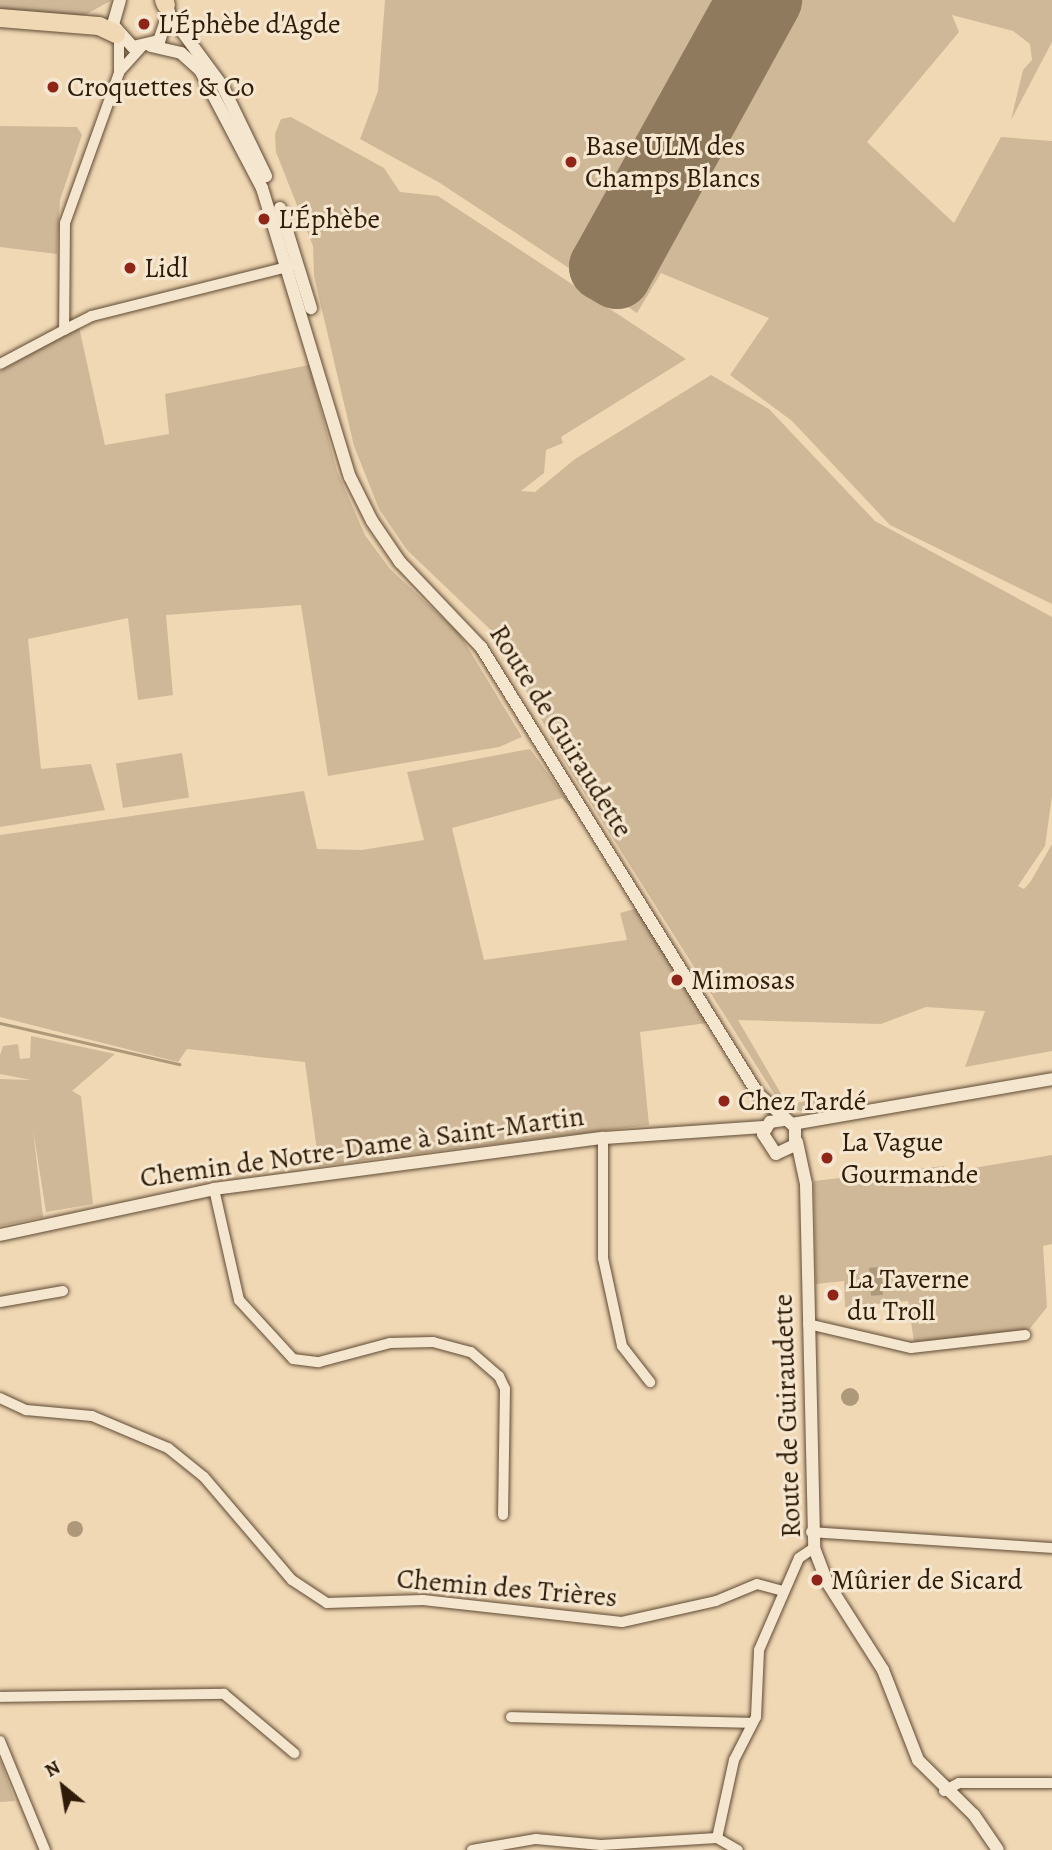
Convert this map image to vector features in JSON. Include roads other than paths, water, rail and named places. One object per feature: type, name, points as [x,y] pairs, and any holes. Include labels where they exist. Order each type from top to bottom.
[{"type":"highway","points":[[0,18],[99,26],[118,36]]},
{"type":"street","points":[[64,330],[66,215],[118,73],[118,36],[113,16],[120,0]]},
{"type":"street","points":[[118,73],[146,47],[166,34],[166,5]]},
{"type":"street","name":"Route de Guiraudette","points":[[166,5],[223,87],[279,206],[327,376],[329,397]]},
{"type":"street","name":"Route de Guiraudette","points":[[118,36],[146,47],[181,53],[200,70],[262,188],[327,376]]},
{"type":"street","points":[[0,365],[92,316],[291,266]]},
{"type":"street","name":"Route de Guiraudette","points":[[291,266],[350,477],[372,521],[488,657],[758,1094],[788,1122],[797,1140],[805,1175],[811,1532],[814,1548],[827,1582],[883,1670],[918,1760],[944,1791],[974,1815],[998,1850]]},
{"type":"street","points":[[788,1122],[822,1119],[1052,1079]]},
{"type":"street","name":"Route de Guiraudette","points":[[758,1094],[765,1131]]},
{"type":"street","points":[[787,1153],[797,1140],[822,1119]]},
{"type":"street","name":"Chemin de Notre-Dame à Saint-Martin","points":[[0,1235],[214,1189],[603,1138],[765,1131],[788,1122]]},
{"type":"street","points":[[765,1131],[772,1152],[787,1153],[805,1175]]},
{"type":"street","points":[[603,1138],[603,1258],[622,1346],[650,1381]]},
{"type":"street","points":[[214,1189],[239,1300],[293,1359],[313,1363],[405,1341],[440,1342],[471,1352],[499,1376],[505,1389],[503,1515]]},
{"type":"street","points":[[0,1302],[63,1291]]},
{"type":"street","points":[[808,1324],[911,1348],[1025,1335]]},
{"type":"street","name":"Chemin des Trières","points":[[0,1398],[26,1410],[92,1416],[168,1448],[204,1477],[292,1580],[327,1603],[423,1600],[622,1622],[716,1601],[757,1584],[784,1591]]},
{"type":"street","points":[[811,1532],[1052,1548]]},
{"type":"street","points":[[717,1838],[734,1760],[752,1723],[759,1650],[799,1558],[814,1548]]},
{"type":"street","points":[[0,1697],[224,1694],[294,1753]]},
{"type":"street","points":[[511,1717],[752,1723]]},
{"type":"street","points":[[0,1741],[45,1850]]},
{"type":"street","points":[[944,1791],[959,1783],[1052,1783]]},
{"type":"street","points":[[472,1850],[536,1839],[601,1847],[717,1838],[738,1850]]},
{"type":"waterway","points":[[0,1023],[179,1064]]},
{"type":"place","name":"L'Éphèbe d'Agde","points":[[144,24]]},
{"type":"place","name":"Croquettes & Co","points":[[53,87]]},
{"type":"place","name":"Base ULM des Champs Blancs","points":[[571,162]]},
{"type":"place","name":"L'Éphèbe","points":[[264,219]]},
{"type":"place","name":"Lidl","points":[[130,268]]},
{"type":"place","name":"Mimosas","points":[[677,980]]},
{"type":"place","name":"Chez Tardé","points":[[724,1101]]},
{"type":"place","name":"La Vague Gourmande","points":[[827,1158]]},
{"type":"place","name":"La Taverne du Troll","points":[[833,1295]]},
{"type":"place","name":"Mûrier de Sicard","points":[[817,1580]]}]
